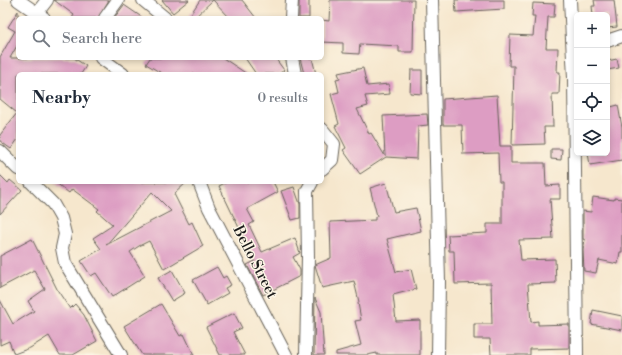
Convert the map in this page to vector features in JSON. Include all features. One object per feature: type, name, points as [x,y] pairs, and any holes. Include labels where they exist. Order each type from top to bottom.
[{"type":"street","points":[[18,0],[40,16],[47,0]]},
{"type":"street","points":[[106,16],[118,0]]},
{"type":"street","points":[[143,0],[163,16]]},
{"type":"street","points":[[291,16],[292,0]]},
{"type":"street","points":[[432,0],[439,282],[438,355]]},
{"type":"street","points":[[570,0],[575,48]]},
{"type":"street","points":[[610,40],[622,36]]},
{"type":"street","points":[[104,60],[120,72]]},
{"type":"street","points":[[292,60],[295,72]]},
{"type":"street","points":[[575,84],[577,355]]},
{"type":"street","points":[[324,132],[334,144],[332,160],[324,167]]},
{"type":"street","points":[[0,151],[16,167]]},
{"type":"street","points":[[33,184],[53,204],[60,218],[65,234],[62,248],[65,263],[121,355]]},
{"type":"street","name":"Bello Street","points":[[200,184],[209,208],[286,355]]},
{"type":"street","points":[[306,355],[308,257],[307,192],[311,184]]},
{"type":"building","points":[[54,0],[109,0],[99,16],[73,16]]},
{"type":"building","points":[[162,0],[189,0],[173,13]]},
{"type":"building","points":[[200,0],[213,0],[196,16],[189,16]]},
{"type":"building","points":[[213,0],[242,0],[254,16],[228,16]]},
{"type":"building","points":[[299,0],[309,0],[309,16],[299,16]]},
{"type":"building","points":[[330,0],[414,0],[413,52],[399,52],[399,46],[360,44],[359,54],[343,53],[343,43],[324,42],[324,20],[329,21]]},
{"type":"building","points":[[455,0],[504,0],[504,9],[456,12]]},
{"type":"building","points":[[594,0],[614,0],[617,27],[610,28],[610,12],[593,12],[592,6],[595,6]]},
{"type":"building","points":[[533,3],[555,4],[554,17],[548,17],[546,48],[558,48],[557,72],[560,72],[559,94],[552,94],[553,127],[544,127],[545,144],[512,145],[514,66],[509,66],[510,35],[533,36],[535,16],[532,16]]},
{"type":"building","points":[[124,5],[140,16],[116,16]]},
{"type":"building","points":[[18,11],[18,16],[16,16],[16,48],[10,58],[16,58],[16,60],[77,60],[86,66],[82,72],[16,72],[16,112],[0,99],[0,57],[15,31],[8,27]]},
{"type":"building","points":[[617,59],[619,68],[610,70],[610,60]]},
{"type":"building","points":[[149,60],[226,60],[244,72],[160,72],[146,64]]},
{"type":"building","points":[[246,60],[276,60],[284,70],[282,72],[255,72]]},
{"type":"building","points":[[300,60],[312,60],[316,72],[304,72]]},
{"type":"building","points":[[363,68],[367,86],[389,84],[390,94],[365,96],[368,106],[357,109],[369,134],[371,133],[385,156],[383,116],[427,114],[428,125],[418,126],[417,159],[386,157],[360,174],[343,150],[346,148],[335,126],[339,124],[331,94],[339,92],[336,79],[340,78],[338,73]]},
{"type":"building","points":[[411,70],[422,70],[422,94],[410,93]]},
{"type":"building","points":[[497,95],[500,146],[511,146],[511,163],[545,163],[546,186],[560,185],[560,199],[550,199],[553,239],[519,240],[521,260],[555,259],[556,283],[528,284],[531,322],[538,321],[538,325],[569,324],[569,348],[530,349],[530,355],[491,355],[490,339],[474,339],[474,324],[492,324],[491,283],[455,284],[454,251],[449,251],[448,235],[487,233],[487,224],[502,224],[502,182],[499,182],[498,153],[463,154],[462,125],[443,125],[443,99]]},
{"type":"building","points":[[618,105],[622,127],[622,160],[590,165],[588,156],[610,156],[610,107]]},
{"type":"building","points":[[16,114],[16,142],[11,149],[0,141],[0,135]]},
{"type":"building","points":[[551,149],[562,149],[561,160],[551,159]]},
{"type":"building","points":[[0,175],[8,183],[10,180],[22,190],[0,214]]},
{"type":"building","points":[[386,183],[394,212],[416,208],[421,231],[387,239],[396,272],[411,269],[416,289],[393,295],[396,321],[420,320],[420,355],[377,355],[377,353],[367,355],[336,355],[336,352],[361,345],[355,321],[361,320],[359,302],[354,281],[322,288],[315,265],[331,258],[330,222],[375,220],[375,217],[377,216],[370,188]]},
{"type":"building","points":[[58,184],[185,184],[174,194],[189,224],[192,222],[203,246],[164,269],[149,241],[139,246],[130,252],[145,276],[112,297],[96,273],[91,276],[81,261],[101,249],[93,238],[113,225],[97,211],[99,209],[72,189],[69,193]],"holes":[[[152,192],[171,211],[106,245]]]},
{"type":"building","points":[[223,184],[274,184],[278,192],[247,209],[254,222],[249,225],[262,252],[295,238],[300,253],[293,257],[300,270],[300,276],[263,295],[247,265],[255,261],[219,186]]},
{"type":"building","points":[[294,187],[300,204],[300,218],[292,220],[281,191]]},
{"type":"building","points":[[593,197],[614,200],[614,198],[622,199],[622,252],[620,252],[618,264],[599,260],[596,273],[584,271],[583,250],[585,240],[583,239],[583,211],[591,212]]},
{"type":"building","points":[[32,239],[58,291],[70,309],[75,304],[84,315],[97,341],[73,355],[60,355],[49,336],[30,348],[14,354],[9,341],[0,345],[0,300],[13,324],[34,311],[28,301],[45,289],[34,270],[0,288],[0,256]]},
{"type":"building","points":[[217,267],[223,278],[226,276],[231,285],[225,288],[228,293],[207,305],[193,280]]},
{"type":"building","points":[[172,270],[185,293],[172,301],[158,278]]},
{"type":"building","points":[[315,298],[321,312],[324,355],[314,355]]},
{"type":"building","points":[[161,304],[180,336],[184,334],[194,355],[142,355],[124,326]]},
{"type":"building","points":[[593,310],[622,316],[622,330],[591,324]]},
{"type":"building","points":[[234,313],[242,328],[233,332],[245,355],[220,355],[206,327]]}]
